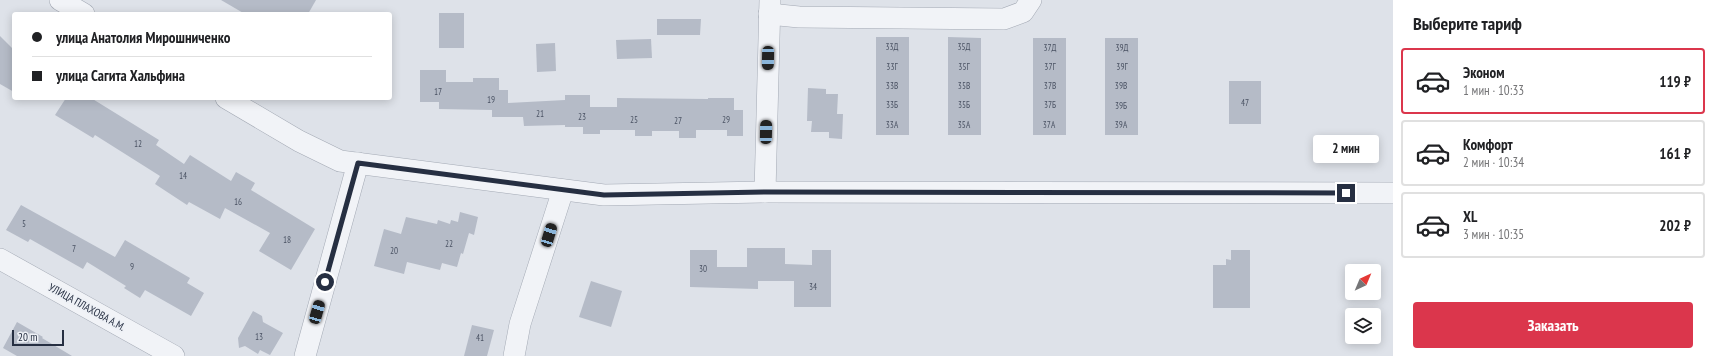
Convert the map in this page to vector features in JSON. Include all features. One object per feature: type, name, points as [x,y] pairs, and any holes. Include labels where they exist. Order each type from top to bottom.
[{"type":"street","points":[[60,0],[81,12]]},
{"type":"street","points":[[765,192],[769,7],[799,17],[1004,19],[1023,12],[1030,0]]},
{"type":"street","points":[[229,100],[299,141],[340,161],[604,195],[765,192],[1393,193]]},
{"type":"street","points":[[305,356],[358,163]]},
{"type":"street","points":[[514,356],[520,324],[563,190]]},
{"type":"street","name":"УЛИЦА ПЛАХОВА А.М.","points":[[0,259],[174,356]]},
{"type":"building","points":[[221,0],[316,0],[309,12],[242,12]]},
{"type":"building","points":[[439,13],[464,13],[464,48],[439,48]]},
{"type":"building","points":[[657,19],[701,19],[700,35],[657,35]]},
{"type":"building","points":[[0,36],[12,48],[12,91],[0,84]]},
{"type":"building","points":[[876,37],[909,37],[909,135],[876,135]]},
{"type":"building","points":[[948,37],[981,38],[981,135],[948,135]]},
{"type":"building","points":[[1033,38],[1066,38],[1066,135],[1033,135]]},
{"type":"building","points":[[1105,38],[1138,38],[1138,135],[1105,135]]},
{"type":"building","points":[[651,39],[652,58],[617,59],[616,40]]},
{"type":"building","points":[[555,43],[556,71],[537,72],[536,44]]},
{"type":"building","points":[[420,70],[446,70],[446,82],[473,82],[473,78],[499,78],[499,90],[508,90],[508,103],[565,100],[565,95],[590,95],[590,107],[617,107],[617,98],[734,98],[734,110],[743,110],[743,136],[727,136],[727,130],[696,130],[696,138],[679,138],[679,131],[652,131],[652,136],[635,136],[635,130],[600,130],[600,134],[583,134],[583,127],[565,127],[565,125],[524,126],[523,117],[492,117],[492,110],[439,109],[439,102],[420,102]]},
{"type":"building","points":[[1229,81],[1261,81],[1261,124],[1229,124]]},
{"type":"building","points":[[808,88],[826,89],[826,94],[838,94],[837,114],[843,114],[842,139],[829,138],[829,132],[811,132],[812,121],[807,121]]},
{"type":"building","points":[[65,100],[94,100],[159,140],[156,145],[184,164],[190,155],[231,181],[236,172],[255,183],[251,190],[315,229],[291,270],[259,251],[270,233],[225,208],[220,219],[189,202],[187,205],[155,184],[160,176],[95,135],[93,138],[55,115]]},
{"type":"building","points":[[21,205],[115,257],[125,240],[190,278],[187,283],[204,293],[191,316],[145,290],[140,298],[124,288],[126,286],[87,262],[83,269],[30,239],[28,242],[6,230]]},
{"type":"building","points":[[460,212],[478,217],[474,235],[469,233],[463,254],[461,253],[457,267],[442,263],[440,270],[407,262],[404,274],[374,266],[384,229],[401,234],[406,217],[437,224],[438,220],[450,224],[451,220],[458,222]]},
{"type":"building","points":[[747,248],[785,248],[785,264],[812,265],[812,250],[831,250],[831,307],[794,307],[794,281],[758,281],[758,289],[690,287],[690,250],[717,250],[717,267],[747,267]]},
{"type":"building","points":[[1231,250],[1250,250],[1250,308],[1213,308],[1213,265],[1226,265],[1226,259],[1231,260]]},
{"type":"building","points":[[591,281],[622,291],[611,327],[579,317]]},
{"type":"building","points":[[253,311],[262,316],[263,322],[283,333],[270,355],[260,350],[258,354],[245,346],[239,348],[238,338]]},
{"type":"building","points":[[17,322],[72,356],[17,356],[3,348]]},
{"type":"building","points":[[472,325],[494,330],[487,356],[464,356]]},
{"type":"route","points":[[325,282],[358,163],[604,195],[765,192],[1346,193]]}]
